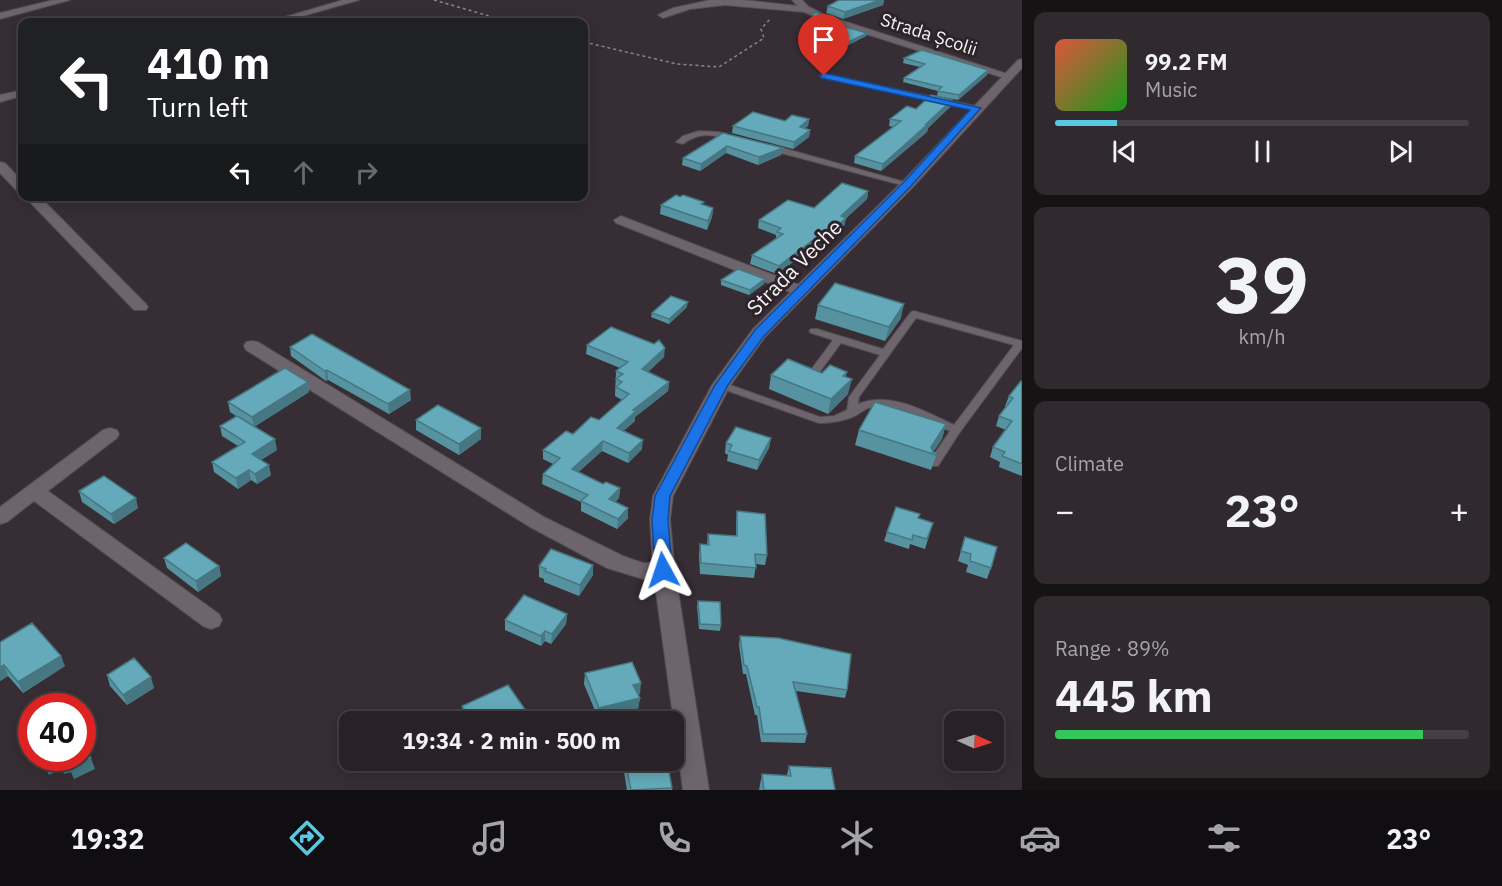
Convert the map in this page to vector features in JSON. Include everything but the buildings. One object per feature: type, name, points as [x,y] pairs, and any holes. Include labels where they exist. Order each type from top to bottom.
[{"type":"street","points":[[0,16],[65,0]]},
{"type":"street","points":[[288,18],[354,0]]},
{"type":"street","name":"Strada Școlii","points":[[663,15],[695,3],[739,1],[801,6],[825,18],[1008,76]]},
{"type":"street","name":"Strada Veche","points":[[696,790],[663,570],[660,520],[663,496],[722,385],[759,333],[908,184],[976,108],[1022,62]]},
{"type":"street","points":[[0,99],[18,94]]},
{"type":"street","points":[[0,166],[18,184]]},
{"type":"street","points":[[36,201],[140,307]]},
{"type":"street","points":[[621,219],[801,291]]},
{"type":"street","points":[[252,346],[537,522],[615,562],[643,571],[663,570]]},
{"type":"street","points":[[0,517],[110,434]]},
{"type":"street","points":[[34,491],[211,620]]},
{"type":"lane","points":[[824,76],[976,108]]},
{"type":"lane","points":[[680,142],[691,135],[701,133],[742,140]]},
{"type":"lane","points":[[764,146],[908,184]]},
{"type":"lane","points":[[852,413],[854,397],[914,314],[1020,344],[934,463]]},
{"type":"lane","points":[[814,331],[885,353]]},
{"type":"lane","points":[[815,371],[839,339]]},
{"type":"lane","points":[[722,385],[819,420],[832,421],[883,401],[956,430]]},
{"type":"path","points":[[434,0],[496,18]]},
{"type":"path","points":[[588,43],[677,64],[719,67],[764,38],[761,28],[766,20],[801,6]]},
{"type":"route","points":[[663,570],[660,520],[663,496],[722,385],[759,333],[908,184],[976,108],[824,76]]}]
